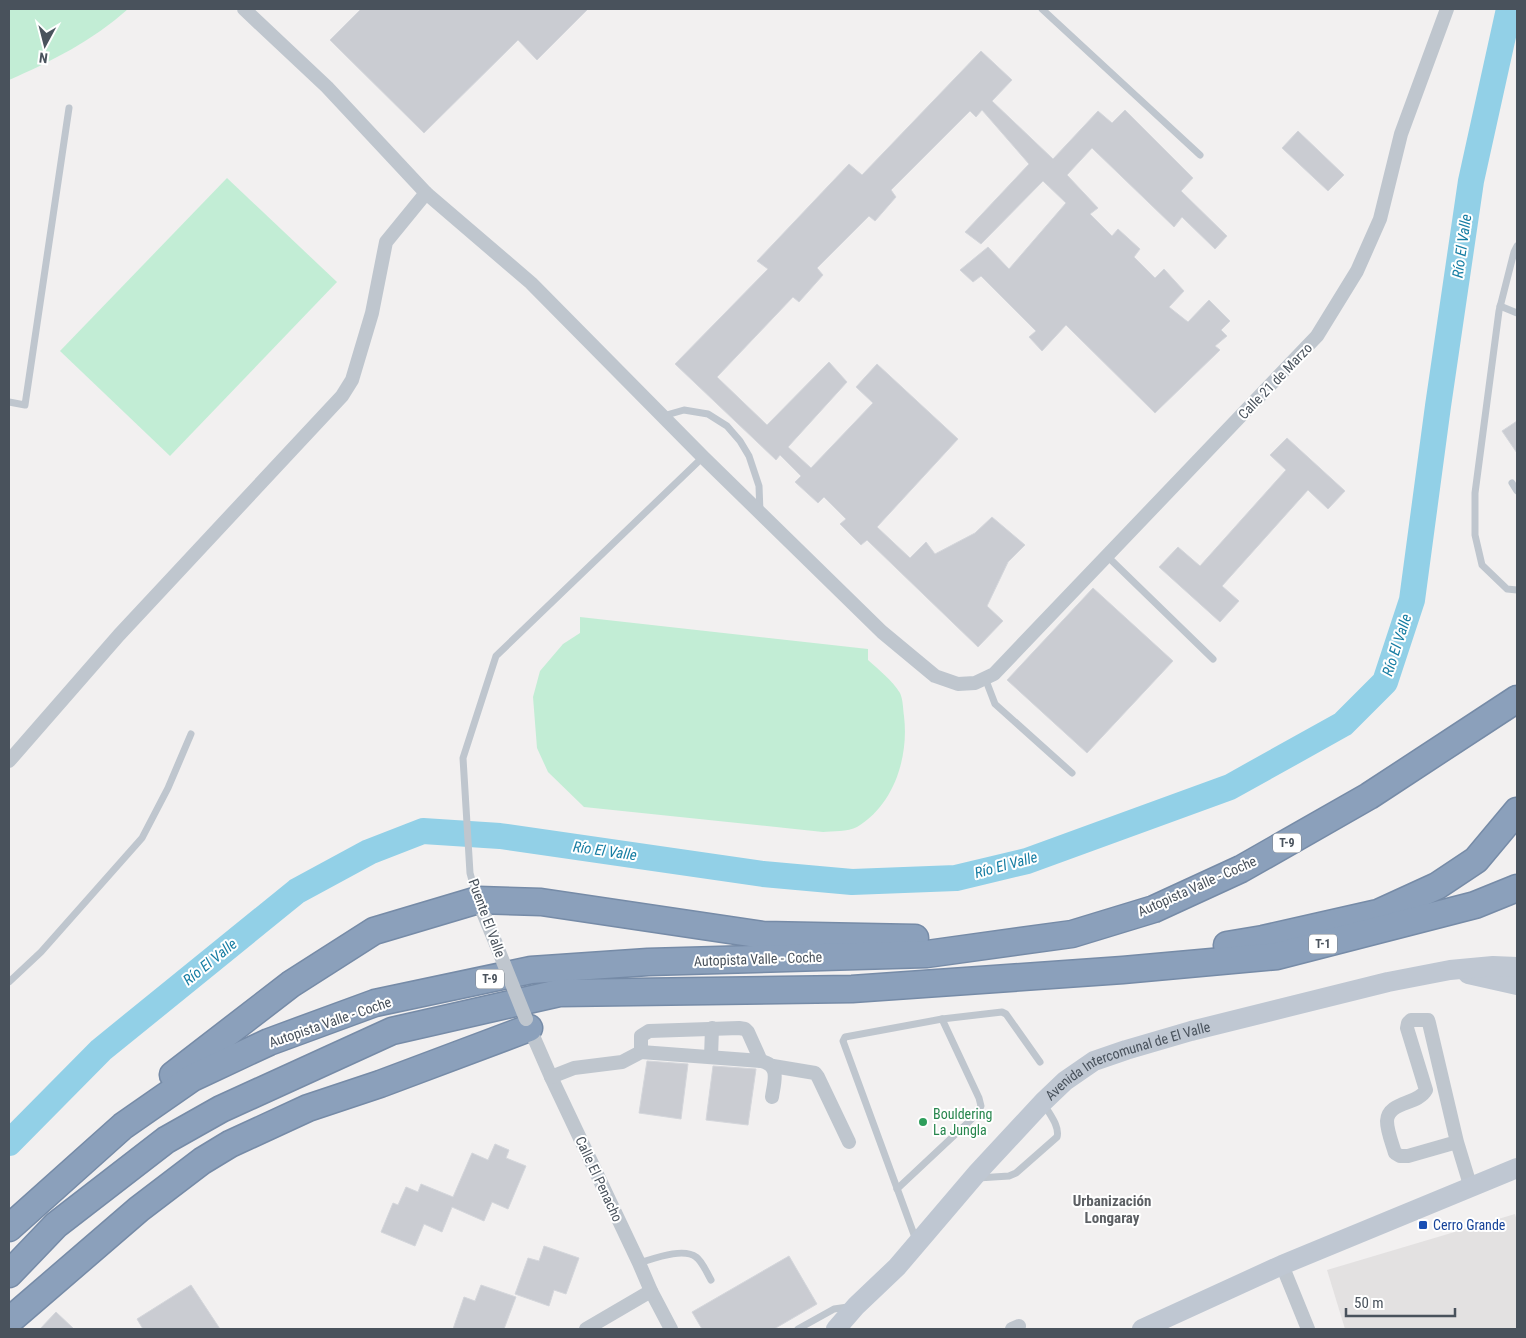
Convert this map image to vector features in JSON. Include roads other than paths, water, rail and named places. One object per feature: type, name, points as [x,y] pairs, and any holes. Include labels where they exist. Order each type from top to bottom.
[{"type":"highway","name":"Autopista Valle - Coche","points":[[10,1226],[124,1126],[192,1078],[269,1042],[375,1003],[531,970],[648,962],[927,954],[1072,934],[1154,909],[1241,869],[1368,796],[1517,699]]},
{"type":"highway","points":[[1124,970],[1147,957],[1263,939],[1378,912],[1437,886],[1476,860],[1517,811]]},
{"type":"highway","name":"T-1","points":[[1124,970],[1277,956],[1475,905],[1517,888]]},
{"type":"highway","points":[[478,900],[540,902],[763,935],[1036,940]]},
{"type":"highway","name":"T-9","points":[[10,1226],[64,1166],[141,1099],[291,984],[374,931],[478,900]]},
{"type":"highway","name":"T-9","points":[[9,1274],[56,1225],[166,1140],[220,1109],[392,1032],[559,993],[852,988],[1124,970]]},
{"type":"highway","points":[[9,1321],[139,1208],[202,1161],[230,1144],[308,1108],[380,1084],[528,1024]]},
{"type":"main road","name":"Avenida Intercomunal de El Valle","points":[[836,1329],[856,1306],[897,1266],[972,1178],[1043,1102],[1065,1081],[1094,1061],[1126,1050],[1388,982],[1450,970],[1493,966],[1517,967]]},
{"type":"main road","points":[[1450,970],[1517,986]]},
{"type":"main road","points":[[1139,1328],[1282,1265],[1517,1168]]},
{"type":"street","points":[[244,9],[327,87],[426,193],[531,283],[703,457],[882,632],[935,676],[958,684],[976,682],[985,678]]},
{"type":"street","name":"Calle 21 de Marzo","points":[[985,678],[994,674],[1317,336],[1357,271],[1380,218],[1401,134],[1447,9]]},
{"type":"street","points":[[9,761],[119,635],[342,396],[352,380],[372,313],[386,242],[426,193]]},
{"type":"street","name":"Puente El Valle","points":[[478,900],[528,1024]]},
{"type":"street","points":[[1457,1142],[1408,1156],[1400,1156],[1394,1153],[1387,1122],[1389,1113],[1424,1095],[1426,1090],[1408,1028],[1411,1020],[1425,1018],[1428,1020],[1457,1142],[1471,1188]]},
{"type":"street","name":"Calle El Penacho","points":[[528,1024],[651,1291],[671,1329]]},
{"type":"street","points":[[641,1052],[641,1036],[649,1031],[712,1028],[745,1029],[767,1064],[775,1070],[772,1097]]},
{"type":"street","points":[[712,1028],[712,1057]]},
{"type":"street","points":[[551,1077],[574,1068],[622,1062],[641,1052],[712,1057],[767,1064],[815,1073],[849,1142]]},
{"type":"street","points":[[1282,1265],[1308,1329]]},
{"type":"street","points":[[586,1329],[651,1291]]},
{"type":"lane","points":[[1042,9],[1200,155]]},
{"type":"lane","points":[[9,402],[25,405],[68,108]]},
{"type":"lane","points":[[1517,246],[1500,306],[1475,493],[1475,535],[1482,565],[1508,589],[1517,590]]},
{"type":"lane","points":[[1500,306],[1517,313]]},
{"type":"lane","points":[[663,416],[684,410],[708,414],[727,426],[740,441],[749,456],[759,486],[760,512]]},
{"type":"lane","name":"Puente El Valle","points":[[478,900],[470,873],[463,758],[496,656],[703,457]]},
{"type":"lane","points":[[1512,483],[1517,491]]},
{"type":"lane","points":[[1107,556],[1213,659]]},
{"type":"lane","points":[[985,678],[995,704],[1072,773]]},
{"type":"lane","points":[[9,982],[41,952],[142,838],[168,788],[191,734]]},
{"type":"lane","points":[[917,1242],[843,1041],[845,1037],[942,1019],[1002,1012],[1006,1014],[1040,1062]]},
{"type":"lane","points":[[897,1188],[976,1115],[981,1106],[980,1098],[942,1019]]},
{"type":"lane","points":[[972,1178],[1009,1176],[1016,1173],[1057,1137],[1056,1127],[1043,1102]]},
{"type":"lane","points":[[639,1263],[681,1253],[691,1254],[698,1257],[711,1280]]},
{"type":"lane","points":[[798,1329],[834,1309],[856,1306]]},
{"type":"waterway","name":"Río El Valle","points":[[9,1143],[101,1050],[297,891],[369,852],[423,831],[500,836],[763,874],[852,882],[956,878],[1027,861],[1230,787],[1343,724],[1385,682],[1412,600],[1471,181],[1509,9]]},
{"type":"place","name":"Bouldering La Jungla","points":[[923,1122]]},
{"type":"place","name":"Cerro Grande","points":[[1423,1225]]},
{"type":"district","name":"Urbanización Longaray","points":[[1112,1210]]}]
